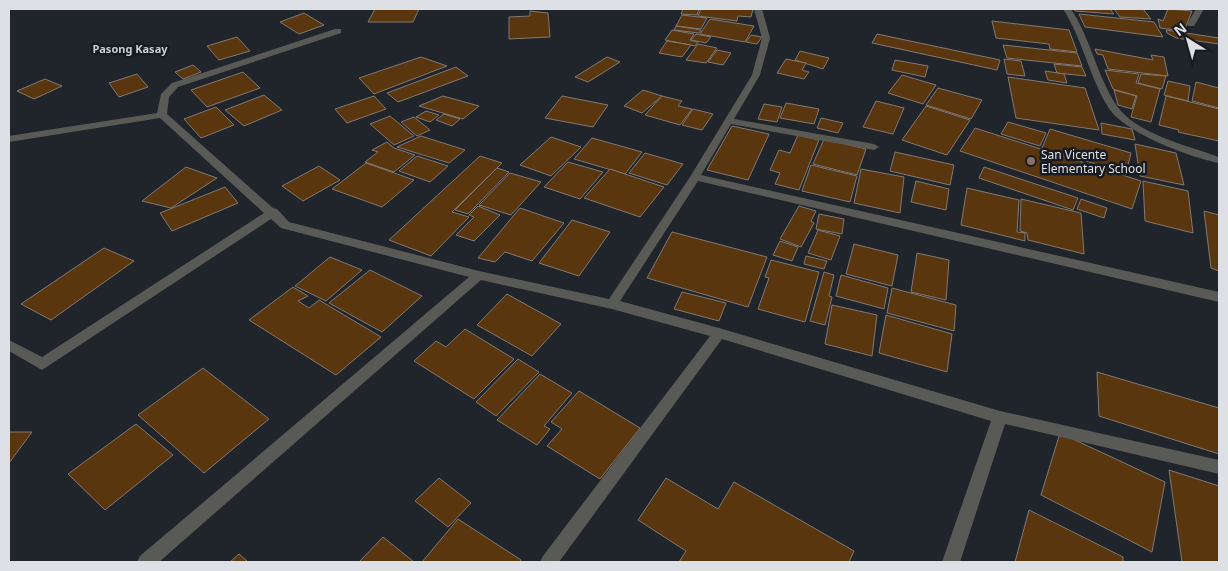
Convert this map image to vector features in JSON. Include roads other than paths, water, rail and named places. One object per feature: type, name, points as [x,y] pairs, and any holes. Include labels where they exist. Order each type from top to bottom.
[{"type":"street","points":[[612,304],[695,177],[756,75],[766,38],[758,9]]},
{"type":"street","points":[[1067,9],[1114,109],[1129,122],[1154,135],[1219,160]]},
{"type":"street","points":[[1191,24],[1200,9]]},
{"type":"street","points":[[162,115],[163,98],[167,90],[175,84],[338,31]]},
{"type":"street","points":[[9,139],[162,115]]},
{"type":"street","points":[[162,115],[273,212],[285,225],[479,275],[612,304],[719,333],[1000,417],[1219,467]]},
{"type":"street","points":[[729,121],[874,147]]},
{"type":"street","points":[[695,177],[1219,297]]},
{"type":"street","points":[[9,345],[42,364],[273,212]]},
{"type":"street","points":[[146,562],[479,275]]},
{"type":"street","points":[[549,562],[719,333]]},
{"type":"street","points":[[951,562],[1000,417]]},
{"type":"place","name":"San Vicente Elementary School","points":[[1031,161]]},
{"type":"district","name":"Pasong Kasay","points":[[130,48]]}]
